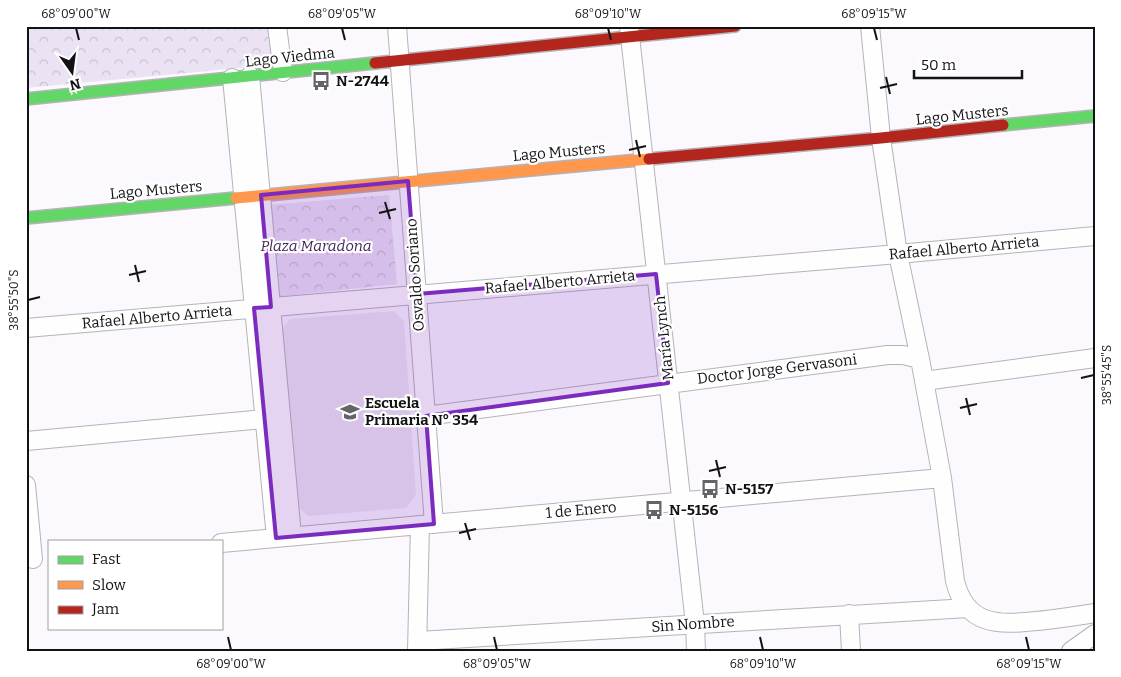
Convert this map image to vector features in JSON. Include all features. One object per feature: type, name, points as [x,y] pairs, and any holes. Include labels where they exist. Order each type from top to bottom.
[{"type":"street","points":[[278,26],[283,72]]},
{"type":"street","name":"Osvaldo Soriano","points":[[397,26],[426,416],[427,524],[417,646]]},
{"type":"street","name":"Lago Viedma","points":[[26,98],[400,60],[630,32],[736,26]]},
{"type":"street","points":[[870,26],[881,138],[898,254],[942,478],[955,581],[962,600],[976,615],[987,620],[1011,623],[1095,613]]},
{"type":"street","name":"María Lynch","points":[[630,32],[695,624],[696,651]]},
{"type":"street","points":[[250,76],[261,195],[265,419],[284,537]]},
{"type":"street","points":[[232,78],[243,197],[262,308],[284,537]]},
{"type":"street","name":"Lago Musters","points":[[26,218],[881,138],[1095,116]]},
{"type":"street","name":"Rafael Alberto Arrieta","points":[[26,328],[1095,236]]},
{"type":"street","name":"Doctor Jorge Gervasoni","points":[[426,416],[888,355],[903,355],[920,359]]},
{"type":"street","points":[[924,381],[1095,358]]},
{"type":"street","points":[[26,441],[265,419]]},
{"type":"street","name":"1 de Enero","points":[[222,542],[942,478]]},
{"type":"street","points":[[26,485],[36,559]]},
{"type":"street","name":"Sin Nombre","points":[[417,646],[695,624],[968,608]]},
{"type":"street","points":[[849,614],[851,651]]},
{"type":"street","points":[[1071,651],[1095,634]]},
{"type":"highlighted area","points":[[408,181],[417,294],[656,274],[668,383],[426,416],[434,524],[276,538],[254,308],[271,307],[261,195]]},
{"type":"shaded area","name":"Escuela Primaria N° 354","points":[[394,311],[404,321],[416,495],[406,508],[308,516],[298,507],[282,329],[290,319]]},
{"type":"green space","points":[[26,26],[269,26],[272,65],[26,88]]},
{"type":"green space","name":"Plaza Maradona","points":[[389,195],[397,284],[274,297],[266,205]]},
{"type":"traffic: fast","points":[[26,99],[375,63]]},
{"type":"traffic: fast","points":[[1003,125],[1095,116]]},
{"type":"traffic: fast","points":[[26,218],[236,198]]},
{"type":"traffic: slow","points":[[236,198],[649,159]]},
{"type":"traffic: jam","points":[[375,63],[735,26]]},
{"type":"traffic: jam","points":[[649,159],[1003,125]]},
{"type":"place","name":"N-2744","points":[[321,81]]},
{"type":"place","name":"Escuela Primaria N° 354","points":[[350,412]]},
{"type":"place","name":"N-5157","points":[[710,489]]},
{"type":"place","name":"N-5156","points":[[654,510]]}]
